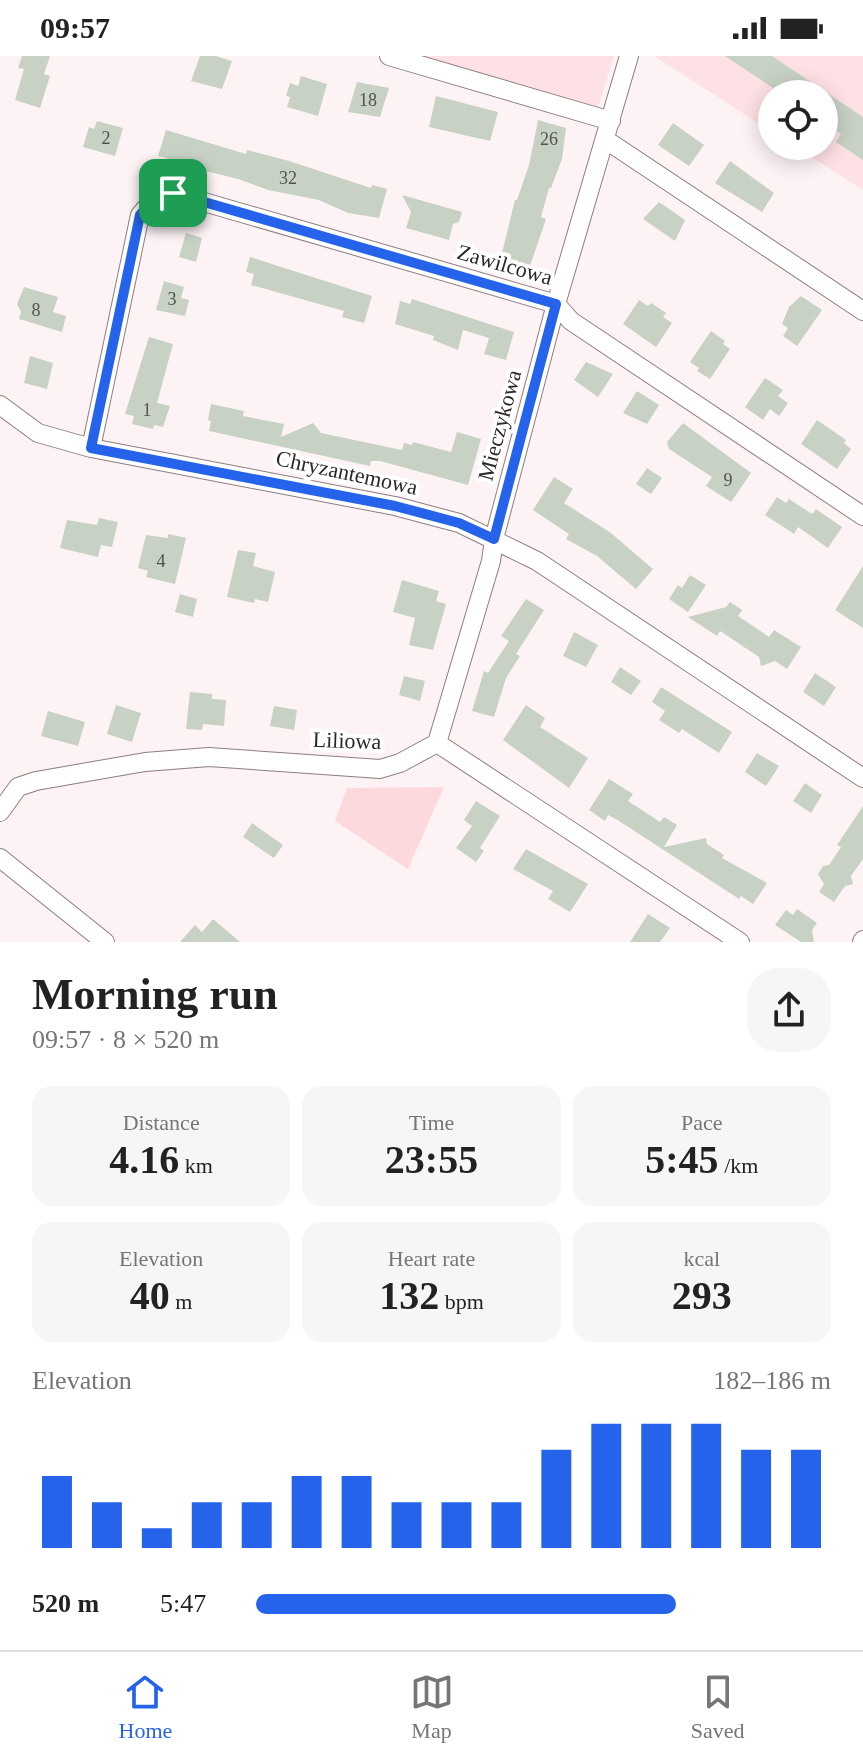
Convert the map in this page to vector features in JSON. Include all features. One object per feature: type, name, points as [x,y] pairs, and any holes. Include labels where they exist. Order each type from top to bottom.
[{"type":"street","points":[[389,56],[611,121]]},
{"type":"street","name":"Mieczykowa","points":[[437,743],[491,561],[494,539],[556,304],[629,56]]},
{"type":"street","points":[[606,140],[863,311]]},
{"type":"street","name":"Zawilcowa","points":[[91,448],[140,215],[152,201],[173,193],[556,304],[571,321],[863,516]]},
{"type":"street","name":"Chryzantemowa","points":[[0,405],[38,433],[91,448],[395,506],[459,523],[537,561],[863,778]]},
{"type":"street","points":[[437,743],[740,942]]},
{"type":"street","name":"Liliowa","points":[[0,812],[18,787],[36,781],[145,762],[209,757],[380,769],[400,763],[437,743]]},
{"type":"street","points":[[0,858],[105,942]]},
{"type":"shaded area","points":[[410,56],[614,56],[598,108]]},
{"type":"shaded area","points":[[654,56],[863,56],[863,190],[816,160],[838,160],[838,80],[758,80],[758,123]]},
{"type":"shaded area","points":[[444,787],[408,869],[335,821],[347,788]]},
{"type":"building","points":[[22,56],[50,56],[44,74],[50,76],[40,108],[15,100],[24,69],[18,68]]},
{"type":"building","points":[[200,56],[216,56],[232,61],[222,89],[191,81]]},
{"type":"building","points":[[725,56],[772,56],[808,80],[761,80]]},
{"type":"building","points":[[301,76],[327,84],[318,116],[287,107],[290,83],[298,86]]},
{"type":"building","points":[[357,82],[389,88],[380,117],[348,112]]},
{"type":"building","points":[[436,96],[498,112],[490,141],[429,127]]},
{"type":"building","points":[[838,100],[863,117],[863,160],[838,143],[841,134],[838,132]]},
{"type":"building","points":[[538,120],[566,128],[562,159],[549,188],[541,217],[546,219],[529,269],[500,261],[515,200],[529,165]]},
{"type":"building","points":[[97,121],[123,128],[115,156],[83,147],[89,127],[94,129]]},
{"type":"building","points":[[673,123],[704,145],[689,166],[658,145]]},
{"type":"building","points":[[166,130],[246,154],[247,150],[289,161],[371,188],[372,185],[387,189],[379,218],[348,213],[319,200],[268,190],[166,161],[167,158],[158,156]]},
{"type":"building","points":[[730,161],[774,193],[762,212],[715,183]]},
{"type":"building","points":[[402,195],[462,212],[459,222],[453,224],[449,240],[406,228],[411,212]]},
{"type":"building","points":[[659,202],[685,220],[675,241],[643,219]]},
{"type":"building","points":[[186,233],[202,238],[196,262],[179,257]]},
{"type":"building","points":[[250,257],[372,296],[364,323],[342,317],[344,311],[251,285],[254,274],[246,272]]},
{"type":"building","points":[[164,281],[184,287],[181,298],[189,300],[185,316],[156,310]]},
{"type":"building","points":[[24,287],[58,297],[53,312],[66,316],[62,332],[19,319],[21,312],[17,304]]},
{"type":"building","points":[[801,296],[822,310],[797,346],[783,336],[788,328],[782,324],[789,307]]},
{"type":"building","points":[[412,299],[514,332],[506,360],[484,354],[489,338],[463,330],[458,350],[433,340],[434,336],[395,324],[400,301],[410,304]]},
{"type":"building","points":[[639,300],[648,306],[651,303],[666,313],[663,317],[672,323],[656,347],[623,324]]},
{"type":"building","points":[[711,331],[730,349],[710,379],[690,362]]},
{"type":"building","points":[[149,337],[173,344],[157,403],[170,406],[163,427],[154,425],[153,429],[132,424],[134,416],[125,414]]},
{"type":"building","points":[[30,356],[53,363],[47,389],[24,383]]},
{"type":"building","points":[[586,362],[613,374],[598,397],[574,380]]},
{"type":"building","points":[[765,378],[783,390],[778,396],[788,403],[779,416],[770,409],[763,420],[745,407]]},
{"type":"building","points":[[637,391],[659,405],[647,424],[623,413]]},
{"type":"building","points":[[211,404],[244,411],[243,416],[284,424],[281,437],[313,423],[321,433],[402,450],[404,443],[412,445],[413,442],[451,452],[457,432],[481,439],[468,485],[380,461],[371,461],[370,466],[209,431]]},
{"type":"building","points":[[817,420],[846,440],[844,443],[851,449],[837,469],[801,444]]},
{"type":"building","points":[[683,423],[751,473],[731,502],[706,486],[712,477],[669,449],[667,442]]},
{"type":"building","points":[[647,468],[662,478],[651,494],[636,484]]},
{"type":"building","points":[[554,477],[573,489],[564,503],[611,533],[653,569],[636,589],[597,556],[566,539],[569,534],[533,510]]},
{"type":"building","points":[[777,497],[786,503],[789,499],[812,514],[816,509],[842,527],[828,548],[798,527],[794,534],[765,515]]},
{"type":"building","points":[[99,518],[118,522],[112,547],[101,545],[98,557],[60,548],[67,520],[97,525]]},
{"type":"building","points":[[168,534],[186,538],[175,584],[146,577],[148,571],[138,568],[146,535],[168,538]]},
{"type":"building","points":[[238,550],[256,553],[253,566],[275,572],[268,602],[255,599],[254,603],[227,597]]},
{"type":"building","points":[[863,566],[863,628],[835,610]]},
{"type":"building","points":[[690,575],[706,585],[688,612],[669,599],[678,585],[682,588]]},
{"type":"building","points":[[402,580],[439,591],[436,601],[446,604],[433,650],[409,645],[415,618],[393,612]]},
{"type":"building","points":[[180,594],[197,599],[193,617],[175,612]]},
{"type":"building","points":[[526,599],[544,610],[516,654],[520,656],[506,678],[494,717],[472,711],[484,671],[488,673],[509,641],[501,636]]},
{"type":"building","points":[[730,602],[742,610],[738,616],[769,637],[774,630],[801,647],[787,669],[775,661],[761,666],[759,657],[720,631],[717,636],[688,617],[726,607]]},
{"type":"building","points":[[574,632],[598,645],[586,667],[563,656]]},
{"type":"building","points":[[620,667],[641,681],[631,695],[611,682]]},
{"type":"building","points":[[815,673],[836,687],[824,706],[803,692]]},
{"type":"building","points":[[404,676],[425,681],[420,701],[399,695]]},
{"type":"building","points":[[661,687],[732,732],[719,753],[682,729],[679,733],[659,720],[665,711],[652,702]]},
{"type":"building","points":[[190,692],[212,694],[212,699],[226,700],[224,726],[203,724],[202,730],[186,729]]},
{"type":"building","points":[[116,705],[141,713],[132,742],[107,734]]},
{"type":"building","points":[[526,705],[545,718],[540,727],[588,758],[569,788],[503,740]]},
{"type":"building","points":[[274,706],[297,710],[294,730],[270,726]]},
{"type":"building","points":[[48,711],[85,722],[78,746],[41,736]]},
{"type":"building","points":[[757,753],[779,766],[766,786],[745,772]]},
{"type":"building","points":[[609,779],[633,794],[628,801],[660,822],[664,817],[677,825],[664,847],[706,838],[707,844],[724,855],[722,858],[767,883],[753,904],[741,896],[739,899],[616,819],[608,815],[605,821],[589,810]]},
{"type":"building","points":[[805,783],[822,795],[811,813],[793,801]]},
{"type":"building","points":[[476,801],[500,816],[480,848],[484,851],[476,862],[456,848],[472,826],[464,820]]},
{"type":"building","points":[[863,806],[863,859],[851,876],[853,884],[845,886],[834,902],[819,892],[824,884],[818,874],[823,866],[829,865],[841,847],[837,845]]},
{"type":"building","points":[[252,823],[283,845],[274,858],[243,837]]},
{"type":"building","points":[[526,849],[588,884],[570,912],[548,899],[553,891],[513,869]]},
{"type":"building","points":[[797,909],[817,923],[812,930],[814,942],[801,942],[775,925],[786,910],[793,915]]},
{"type":"building","points":[[648,914],[670,928],[660,942],[630,942]]},
{"type":"building","points":[[213,919],[240,942],[180,942],[195,925],[202,932]]},
{"type":"route","points":[[173,193],[556,304],[494,539],[459,523],[395,506],[91,448],[140,215],[152,201],[173,193]]}]
